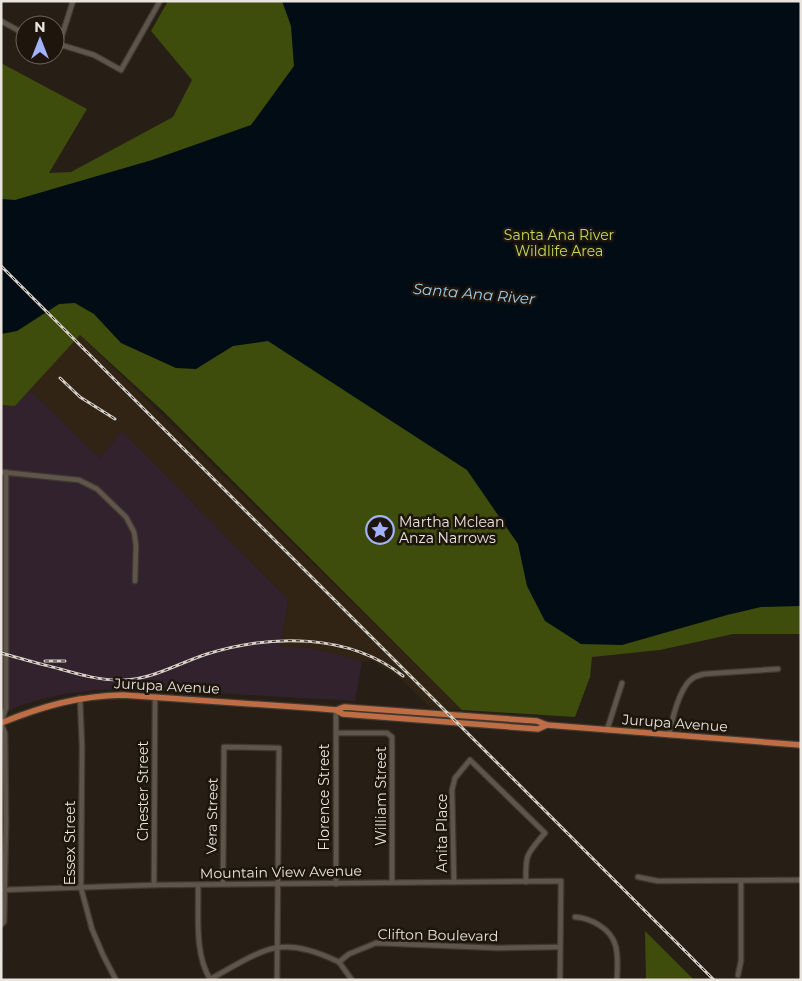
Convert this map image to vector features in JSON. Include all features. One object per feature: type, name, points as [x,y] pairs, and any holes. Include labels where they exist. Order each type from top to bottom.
[{"type":"main road","name":"Jurupa Avenue","points":[[1,723],[38,708],[80,698],[123,695],[336,710],[343,714],[520,728],[538,729],[547,725],[669,736],[801,744]]},
{"type":"street","points":[[65,22],[73,1]]},
{"type":"street","points":[[65,46],[94,55],[121,70],[160,1]]},
{"type":"street","points":[[1,21],[15,29]]},
{"type":"street","points":[[1,925],[4,922],[6,758],[5,733],[1,723],[6,708],[4,472],[79,480],[97,489],[126,517],[134,532],[136,545],[135,581]]},
{"type":"street","points":[[669,736],[674,713],[686,685],[693,678],[704,674],[778,669]]},
{"type":"street","points":[[607,730],[622,683]]},
{"type":"street","name":"Chester Street","points":[[154,885],[155,697]]},
{"type":"street","name":"Essex Street","points":[[80,698],[82,746],[81,888],[92,929],[102,955],[116,980]]},
{"type":"street","name":"Florence Street","points":[[336,710],[336,884]]},
{"type":"street","name":"William Street","points":[[336,733],[382,732],[392,737],[392,882]]},
{"type":"street","name":"Vera Street","points":[[222,884],[224,747],[279,748],[278,884]]},
{"type":"street","name":"Anita Place","points":[[454,882],[452,790],[455,778],[470,760],[545,833],[527,854],[525,862],[526,882]]},
{"type":"street","points":[[638,877],[658,881],[801,880]]},
{"type":"street","name":"Mountain View Avenue","points":[[3,890],[198,884],[561,881],[560,947]]},
{"type":"street","points":[[738,975],[741,961],[741,881]]},
{"type":"street","points":[[198,884],[200,947],[205,972],[209,980],[266,950],[277,948],[298,948],[317,952],[339,962],[352,980]]},
{"type":"street","points":[[277,980],[278,884]]},
{"type":"street","points":[[575,917],[591,920],[611,937],[615,943],[617,980]]},
{"type":"street","name":"Clifton Boulevard","points":[[339,962],[348,954],[376,944],[489,948],[560,947]]},
{"type":"street","points":[[560,947],[560,980]]},
{"type":"shaded area","points":[[80,335],[462,710],[432,709],[400,678],[373,661],[362,662],[309,648],[280,646],[288,599],[122,431],[100,458],[30,390]]},
{"type":"shaded area","points":[[30,390],[100,458],[122,431],[288,599],[280,646],[309,648],[362,662],[355,701],[144,689],[96,690],[42,699],[18,706],[1,715],[1,405],[15,406]]},
{"type":"shaded area","points":[[1,895],[4,895],[3,980],[1,980]]},
{"type":"green space","name":"Santa Ana River","points":[[168,1],[801,1],[801,634],[733,634],[660,650],[592,657],[590,677],[575,717],[462,710],[164,412],[80,335],[15,406],[1,405],[1,63],[87,109],[49,173],[71,172],[173,117],[192,80],[151,31]]},
{"type":"green space","points":[[645,931],[694,980],[646,980]]},
{"type":"water","name":"Santa Ana River","points":[[282,1],[801,1],[801,606],[761,607],[622,645],[581,644],[545,621],[527,586],[518,544],[467,470],[268,341],[233,346],[196,369],[176,368],[121,343],[94,314],[75,303],[59,304],[17,331],[1,334],[1,199],[15,200],[152,160],[251,125],[294,66],[291,26]]},
{"type":"railway","points":[[1,266],[714,980]]},
{"type":"railway","points":[[60,378],[80,397],[115,419]]},
{"type":"railway","points":[[1,653],[100,679],[124,680],[156,674],[207,654],[232,647],[257,643],[309,641],[359,652],[382,662],[403,676]]},
{"type":"railway","points":[[45,661],[65,661]]},
{"type":"place","name":"Martha Mclean Anza Narrows","points":[[380,530]]},
{"type":"park label","name":"Santa Ana River Wildlife Area","points":[[559,244]]}]
